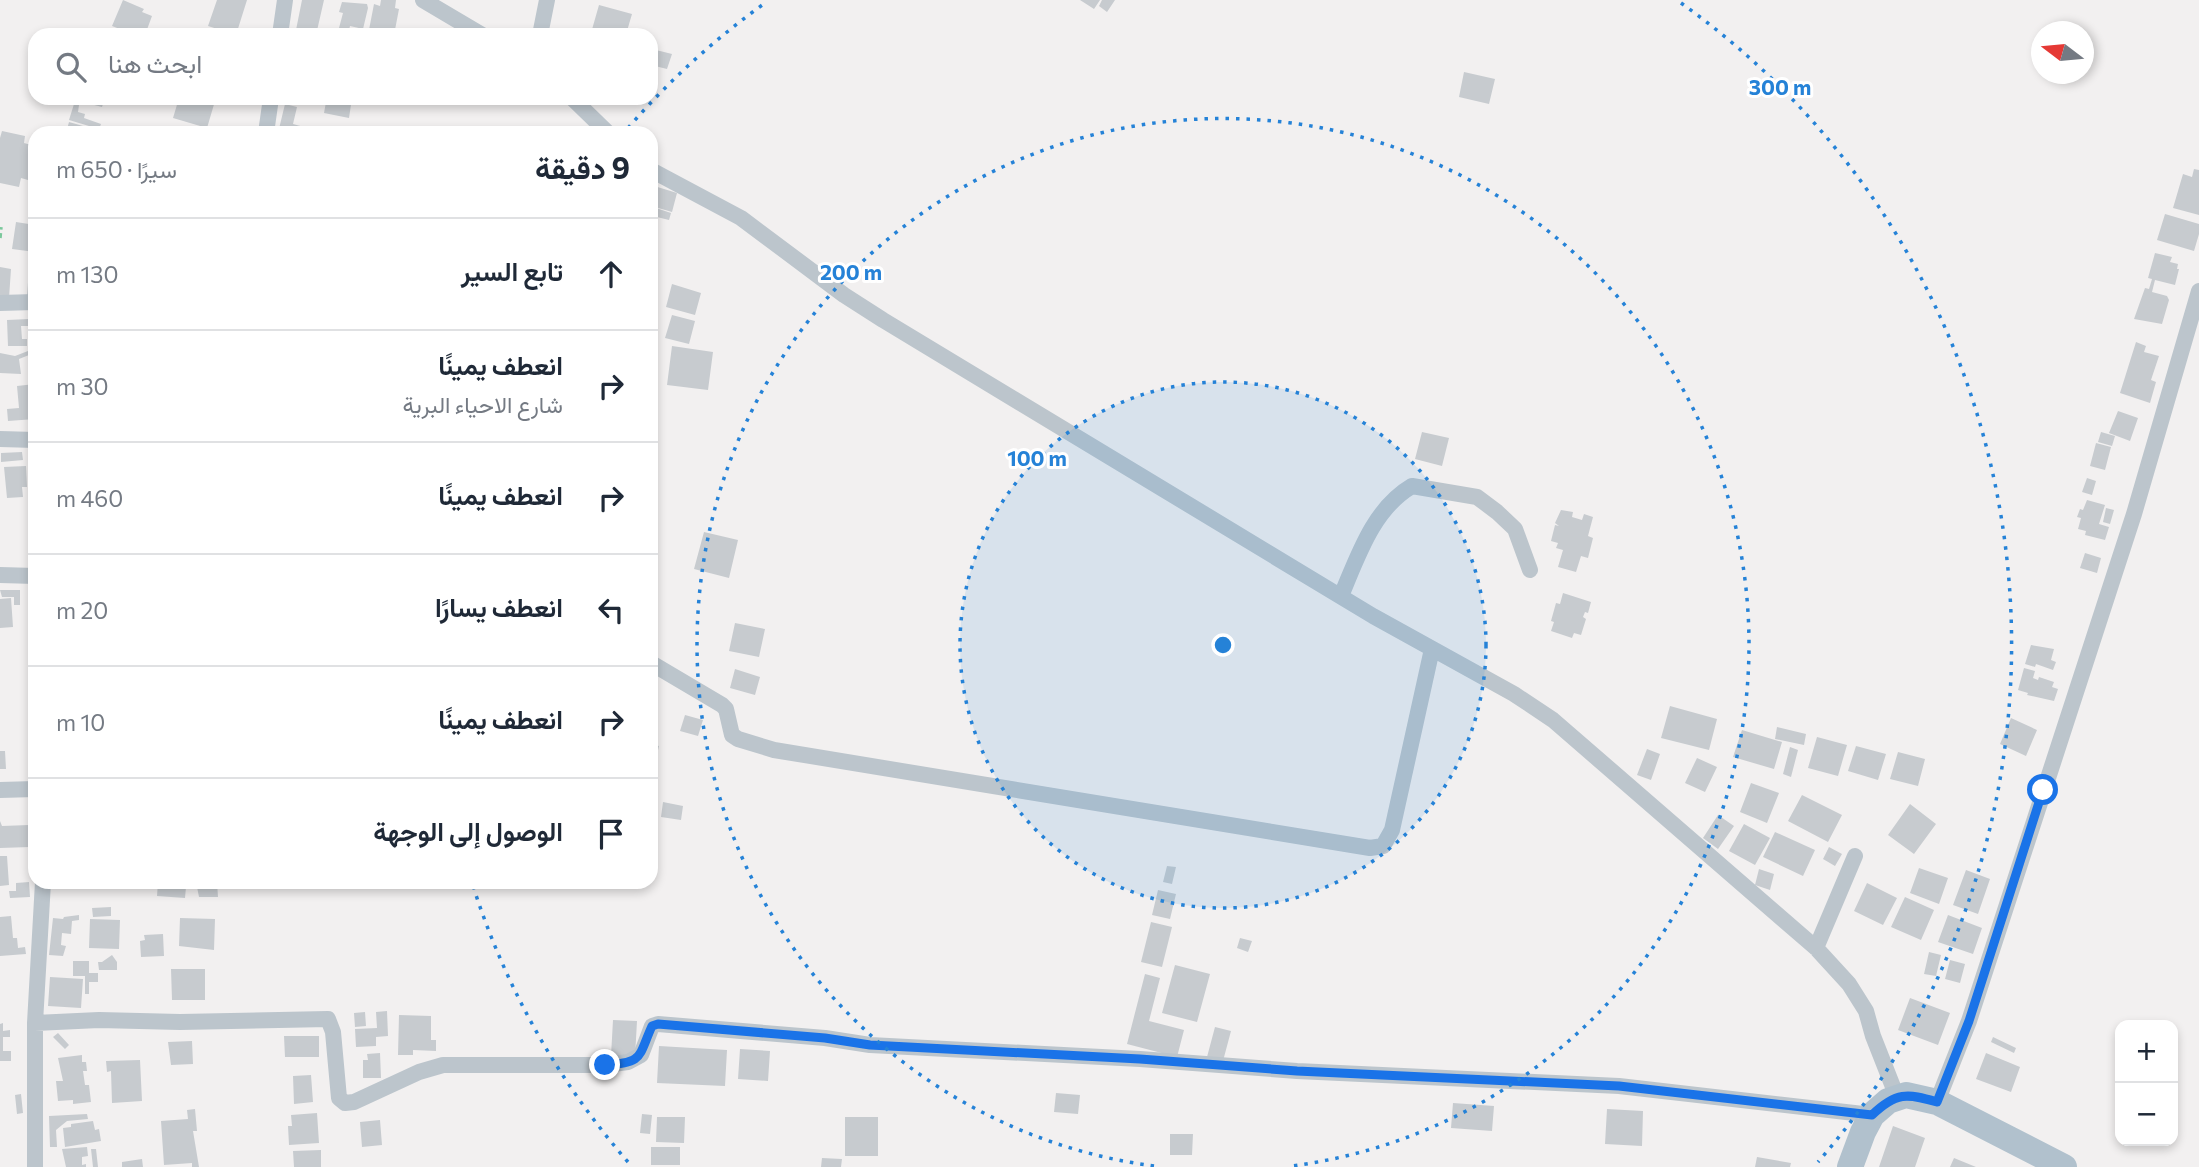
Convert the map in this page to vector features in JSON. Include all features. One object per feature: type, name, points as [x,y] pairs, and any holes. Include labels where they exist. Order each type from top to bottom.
[{"type":"main road","points":[[1850,1167],[1872,1115],[1888,1101],[1897,1097],[1914,1096],[1937,1102],[2064,1167]]},
{"type":"street","points":[[281,28],[285,0]]},
{"type":"street","points":[[423,0],[470,28]]},
{"type":"street","points":[[541,28],[547,0]]},
{"type":"street","points":[[267,126],[270,105]]},
{"type":"street","points":[[579,105],[601,126]]},
{"type":"street","points":[[658,174],[741,218],[833,288],[883,320],[1341,596],[1514,694],[1553,720],[1816,948],[1849,984],[1866,1011],[1897,1097]]},
{"type":"street","points":[[1937,1102],[1969,1021],[2134,514],[2199,291]]},
{"type":"street","points":[[0,303],[28,302]]},
{"type":"street","points":[[0,439],[28,440]]},
{"type":"street","points":[[1341,596],[1357,557],[1387,504],[1412,486],[1477,497],[1515,529],[1530,570]]},
{"type":"street","points":[[0,575],[28,576]]},
{"type":"street","points":[[658,667],[722,705],[726,709],[732,734],[738,739],[763,747],[1370,848],[1383,846],[1392,830],[1432,649]]},
{"type":"street","points":[[0,790],[28,789]]},
{"type":"street","points":[[1816,948],[1855,856]]},
{"type":"street","points":[[35,1167],[35,1023],[43,889]]},
{"type":"street","points":[[35,1023],[99,1020],[180,1022],[328,1019],[333,1032],[339,1098],[345,1103],[354,1102],[419,1072],[443,1065],[605,1065],[628,1062],[641,1055],[652,1026],[658,1024],[825,1038],[870,1045],[1140,1059],[1284,1070],[1619,1086],[1872,1115]]},
{"type":"path","points":[[0,238],[1,227]]},
{"type":"building","points":[[123,0],[144,9],[142,12],[152,16],[148,28],[112,26]]},
{"type":"building","points":[[217,0],[247,0],[238,28],[208,26]]},
{"type":"building","points":[[302,0],[324,0],[318,28],[296,28]]},
{"type":"building","points":[[381,0],[396,0],[395,8],[399,9],[395,28],[369,28],[374,4],[380,6]]},
{"type":"building","points":[[1080,0],[1100,0],[1094,9]]},
{"type":"building","points":[[1102,0],[1115,0],[1107,12],[1099,6]]},
{"type":"building","points":[[342,2],[367,4],[368,8],[363,28],[339,28],[343,13],[339,12]]},
{"type":"building","points":[[599,5],[632,14],[628,28],[592,28]]},
{"type":"building","points":[[658,50],[672,54],[667,69],[658,67]]},
{"type":"building","points":[[1464,72],[1495,79],[1489,104],[1459,97]]},
{"type":"building","points":[[74,105],[79,105],[78,112],[85,114],[84,118],[101,124],[89,126],[69,120]]},
{"type":"building","points":[[177,105],[214,105],[208,126],[173,118]]},
{"type":"building","points":[[285,105],[297,107],[293,124],[300,126],[280,126]]},
{"type":"building","points":[[325,105],[351,105],[349,118],[324,113]]},
{"type":"building","points":[[2,131],[25,136],[24,143],[28,144],[28,180],[21,178],[19,187],[0,183]]},
{"type":"building","points":[[2194,169],[2199,170],[2199,215],[2173,208],[2183,174],[2192,177]]},
{"type":"building","points":[[658,187],[677,193],[672,212],[658,208]]},
{"type":"building","points":[[658,209],[671,213],[669,220],[658,217]]},
{"type":"building","points":[[2165,214],[2199,224],[2194,251],[2157,240]]},
{"type":"building","points":[[16,222],[28,224],[28,251],[12,249]]},
{"type":"building","points":[[2155,253],[2172,257],[2170,262],[2178,264],[2179,269],[2175,285],[2155,280],[2152,292],[2167,296],[2169,300],[2162,324],[2134,319],[2145,288],[2149,289],[2152,279],[2148,278]]},
{"type":"building","points":[[0,267],[11,269],[9,298],[0,298]]},
{"type":"building","points":[[672,284],[701,293],[695,315],[666,307]]},
{"type":"building","points":[[672,315],[695,321],[689,344],[665,338]]},
{"type":"building","points":[[28,319],[28,326],[21,326],[22,339],[27,339],[27,346],[8,346],[7,320]]},
{"type":"building","points":[[2136,342],[2146,346],[2144,352],[2159,356],[2151,380],[2156,382],[2150,403],[2120,393]]},
{"type":"building","points":[[672,346],[713,352],[708,390],[667,385]]},
{"type":"building","points":[[28,351],[28,355],[19,359],[21,374],[0,373],[0,353],[15,356]]},
{"type":"building","points":[[28,385],[28,420],[8,421],[7,409],[19,408],[17,386]]},
{"type":"building","points":[[2118,411],[2138,418],[2130,441],[2109,433]]},
{"type":"building","points":[[1422,432],[1449,438],[1442,466],[1415,459]]},
{"type":"building","points":[[2101,432],[2115,436],[2112,446],[2098,442]]},
{"type":"building","points":[[2096,443],[2111,447],[2105,470],[2090,466]]},
{"type":"building","points":[[22,452],[23,460],[1,462],[1,453]]},
{"type":"building","points":[[26,466],[27,487],[22,487],[23,497],[7,498],[4,467]]},
{"type":"building","points":[[2087,478],[2096,481],[2092,495],[2082,492]]},
{"type":"building","points":[[2087,500],[2105,505],[2099,524],[2109,527],[2105,540],[2085,535],[2086,531],[2078,529],[2081,518],[2077,517]]},
{"type":"building","points":[[2106,508],[2114,510],[2110,524],[2103,522]]},
{"type":"building","points":[[1561,510],[1573,512],[1572,517],[1582,520],[1584,514],[1593,517],[1588,536],[1593,538],[1588,558],[1581,556],[1576,572],[1558,567],[1563,550],[1556,548],[1558,543],[1551,541],[1555,525],[1559,526],[1555,523]]},
{"type":"building","points":[[704,532],[738,540],[729,578],[694,569]]},
{"type":"building","points":[[2085,553],[2101,558],[2097,573],[2080,568]]},
{"type":"building","points":[[0,590],[20,590],[20,605],[14,605],[14,597],[2,597]]},
{"type":"building","points":[[1563,593],[1591,602],[1588,613],[1585,612],[1583,617],[1586,619],[1581,635],[1574,633],[1572,638],[1551,631],[1556,603],[1560,604]]},
{"type":"building","points":[[11,598],[13,627],[0,628],[0,599]]},
{"type":"building","points":[[735,623],[765,629],[759,657],[729,651]]},
{"type":"building","points":[[2031,645],[2054,649],[2051,660],[2056,662],[2053,670],[2036,664],[2035,667],[2025,664]]},
{"type":"building","points":[[2024,668],[2035,671],[2033,678],[2038,680],[2039,677],[2054,682],[2052,687],[2058,689],[2054,701],[2027,695],[2028,693],[2018,690]]},
{"type":"building","points":[[735,669],[760,677],[755,695],[730,688]]},
{"type":"building","points":[[1670,706],[1717,719],[1709,750],[1661,738]]},
{"type":"building","points":[[685,715],[703,720],[698,736],[680,731]]},
{"type":"building","points":[[2011,718],[2037,730],[2026,756],[2000,744]]},
{"type":"building","points":[[1777,727],[1806,734],[1804,745],[1775,739]]},
{"type":"building","points":[[1742,730],[1782,742],[1774,769],[1733,757]]},
{"type":"building","points":[[1817,737],[1847,745],[1838,776],[1808,768]]},
{"type":"building","points":[[1856,746],[1886,754],[1878,780],[1848,771]]},
{"type":"building","points":[[1790,747],[1798,750],[1791,777],[1783,774]]},
{"type":"building","points":[[1647,749],[1660,754],[1651,780],[1637,775]]},
{"type":"building","points":[[0,751],[5,751],[6,769],[0,769]]},
{"type":"building","points":[[1898,752],[1925,759],[1918,786],[1890,779]]},
{"type":"building","points":[[1697,758],[1717,767],[1705,792],[1685,783]]},
{"type":"building","points":[[1751,783],[1779,793],[1767,823],[1740,812]]},
{"type":"building","points":[[1802,795],[1842,815],[1828,842],[1788,821]]},
{"type":"building","points":[[663,802],[683,806],[681,820],[661,817]]},
{"type":"building","points":[[1910,804],[1936,824],[1914,854],[1888,835]]},
{"type":"building","points":[[1718,815],[1734,826],[1718,849],[1703,838]]},
{"type":"building","points":[[0,821],[2,826],[28,825],[28,847],[0,848]]},
{"type":"building","points":[[1744,824],[1770,838],[1755,865],[1729,851]]},
{"type":"building","points":[[1775,832],[1815,850],[1803,876],[1763,857]]},
{"type":"building","points":[[1829,847],[1842,854],[1835,866],[1823,859]]},
{"type":"building","points":[[0,856],[7,856],[9,885],[0,886]]},
{"type":"building","points":[[1167,866],[1176,867],[1172,884],[1163,882]]},
{"type":"building","points":[[1919,868],[1948,878],[1939,904],[1910,893]]},
{"type":"building","points":[[1759,869],[1774,874],[1770,890],[1755,885]]},
{"type":"building","points":[[1966,870],[1990,879],[1978,914],[1953,905]]},
{"type":"building","points":[[28,882],[30,897],[10,898],[9,891],[16,891],[16,883]]},
{"type":"building","points":[[1867,883],[1897,898],[1883,925],[1854,911]]},
{"type":"building","points":[[158,889],[186,889],[185,898],[157,896]]},
{"type":"building","points":[[197,889],[217,889],[218,897],[199,897]]},
{"type":"building","points":[[1158,890],[1176,894],[1170,919],[1152,915]]},
{"type":"building","points":[[1905,897],[1934,910],[1921,940],[1891,927]]},
{"type":"building","points":[[111,907],[111,916],[93,917],[92,908]]},
{"type":"building","points":[[79,915],[79,920],[72,921],[71,934],[62,933],[61,945],[66,946],[63,956],[49,955],[53,918],[63,919]]},
{"type":"building","points":[[1948,915],[1982,928],[1973,954],[1938,942]]},
{"type":"building","points":[[11,916],[13,938],[17,938],[18,948],[25,947],[26,954],[0,956],[0,917]]},
{"type":"building","points":[[180,918],[215,919],[214,950],[179,946]]},
{"type":"building","points":[[90,919],[120,920],[119,949],[89,948]]},
{"type":"building","points":[[1151,922],[1172,927],[1162,967],[1141,962]]},
{"type":"building","points":[[163,934],[164,956],[141,957],[140,941],[145,940],[144,935]]},
{"type":"building","points":[[1240,938],[1252,941],[1248,952],[1237,948]]},
{"type":"building","points":[[1929,952],[1941,955],[1936,976],[1924,974]]},
{"type":"building","points":[[112,955],[117,962],[117,970],[99,970],[98,962]]},
{"type":"building","points":[[1950,960],[1965,964],[1960,983],[1945,979]]},
{"type":"building","points":[[73,961],[89,961],[89,973],[98,973],[98,982],[89,982],[89,994],[85,994],[85,976],[73,976]]},
{"type":"building","points":[[1175,965],[1210,974],[1197,1022],[1162,1013]]},
{"type":"building","points":[[171,969],[205,969],[205,1000],[172,1000]]},
{"type":"building","points":[[1145,974],[1160,978],[1149,1021],[1184,1030],[1177,1057],[1127,1044]]},
{"type":"building","points":[[50,977],[83,979],[81,1008],[48,1006]]},
{"type":"building","points":[[1910,998],[1950,1013],[1938,1045],[1898,1030]]},
{"type":"building","points":[[387,1011],[388,1036],[376,1037],[376,1046],[356,1047],[355,1029],[377,1028],[376,1012]]},
{"type":"building","points":[[365,1012],[366,1026],[355,1027],[354,1013]]},
{"type":"building","points":[[399,1015],[431,1016],[431,1040],[436,1040],[436,1051],[413,1050],[413,1055],[398,1055]]},
{"type":"building","points":[[613,1020],[637,1021],[635,1057],[611,1056]]},
{"type":"building","points":[[3,1023],[3,1031],[10,1030],[10,1037],[3,1037],[3,1051],[11,1051],[11,1061],[0,1061],[0,1024]]},
{"type":"building","points":[[1215,1027],[1231,1031],[1223,1061],[1207,1057]]},
{"type":"building","points":[[58,1033],[69,1045],[65,1049],[53,1037]]},
{"type":"building","points":[[284,1036],[319,1036],[319,1057],[285,1057]]},
{"type":"building","points":[[1993,1037],[2016,1048],[2014,1053],[1991,1042]]},
{"type":"building","points":[[192,1041],[193,1064],[171,1065],[168,1042]]},
{"type":"building","points":[[659,1046],[727,1050],[725,1086],[657,1083]]},
{"type":"building","points":[[740,1049],[770,1051],[768,1081],[738,1079]]},
{"type":"building","points":[[380,1053],[381,1078],[363,1078],[363,1060],[368,1060],[367,1054]]},
{"type":"building","points":[[1986,1053],[2020,1067],[2011,1092],[1976,1079]]},
{"type":"building","points":[[82,1055],[87,1071],[83,1071],[85,1085],[89,1085],[91,1102],[73,1104],[73,1100],[58,1101],[56,1081],[63,1081],[58,1058]]},
{"type":"building","points":[[140,1060],[142,1101],[112,1103],[111,1071],[107,1072],[106,1061]]},
{"type":"building","points":[[311,1075],[313,1102],[294,1104],[293,1076]]},
{"type":"building","points":[[1056,1093],[1080,1095],[1078,1114],[1054,1112]]},
{"type":"building","points":[[21,1094],[23,1113],[17,1114],[15,1095]]},
{"type":"building","points":[[1453,1103],[1494,1106],[1492,1131],[1451,1128]]},
{"type":"building","points":[[195,1109],[197,1131],[193,1131],[199,1167],[192,1167],[192,1163],[164,1165],[161,1121],[188,1119],[187,1110]]},
{"type":"building","points":[[1607,1109],[1643,1111],[1642,1146],[1605,1144]]},
{"type":"building","points":[[317,1113],[319,1143],[289,1145],[288,1126],[292,1126],[291,1115]]},
{"type":"building","points":[[87,1114],[88,1119],[67,1121],[56,1130],[57,1147],[50,1147],[49,1116]]},
{"type":"building","points":[[642,1114],[652,1115],[650,1134],[640,1133]]},
{"type":"building","points":[[657,1117],[685,1117],[684,1143],[656,1142]]},
{"type":"building","points":[[845,1117],[878,1117],[878,1156],[845,1156]]},
{"type":"building","points":[[380,1120],[382,1145],[362,1147],[360,1122]]},
{"type":"building","points":[[93,1121],[95,1130],[99,1129],[101,1141],[65,1147],[63,1128]]},
{"type":"building","points":[[1893,1126],[1925,1138],[1915,1167],[1879,1167]]},
{"type":"building","points":[[1170,1134],[1193,1134],[1192,1155],[1170,1155]]},
{"type":"building","points":[[87,1147],[88,1156],[82,1157],[82,1165],[86,1164],[86,1167],[66,1167],[62,1149]]},
{"type":"building","points":[[651,1147],[680,1147],[680,1165],[651,1165]]},
{"type":"building","points":[[91,1149],[96,1149],[98,1167],[93,1167]]},
{"type":"building","points":[[321,1150],[321,1167],[294,1167],[293,1151]]},
{"type":"building","points":[[1757,1157],[1791,1163],[1790,1167],[1755,1167]]},
{"type":"building","points":[[822,1158],[842,1159],[841,1167],[821,1167]]},
{"type":"building","points":[[1954,1158],[1976,1167],[1950,1167]]},
{"type":"building","points":[[142,1159],[143,1167],[122,1167],[122,1162]]},
{"type":"route","points":[[605,1065],[628,1062],[639,1057],[644,1051],[652,1026],[658,1024],[825,1038],[870,1045],[1140,1059],[1297,1071],[1619,1086],[1872,1115],[1888,1101],[1906,1095],[1937,1102],[1969,1021],[2043,790]]}]
